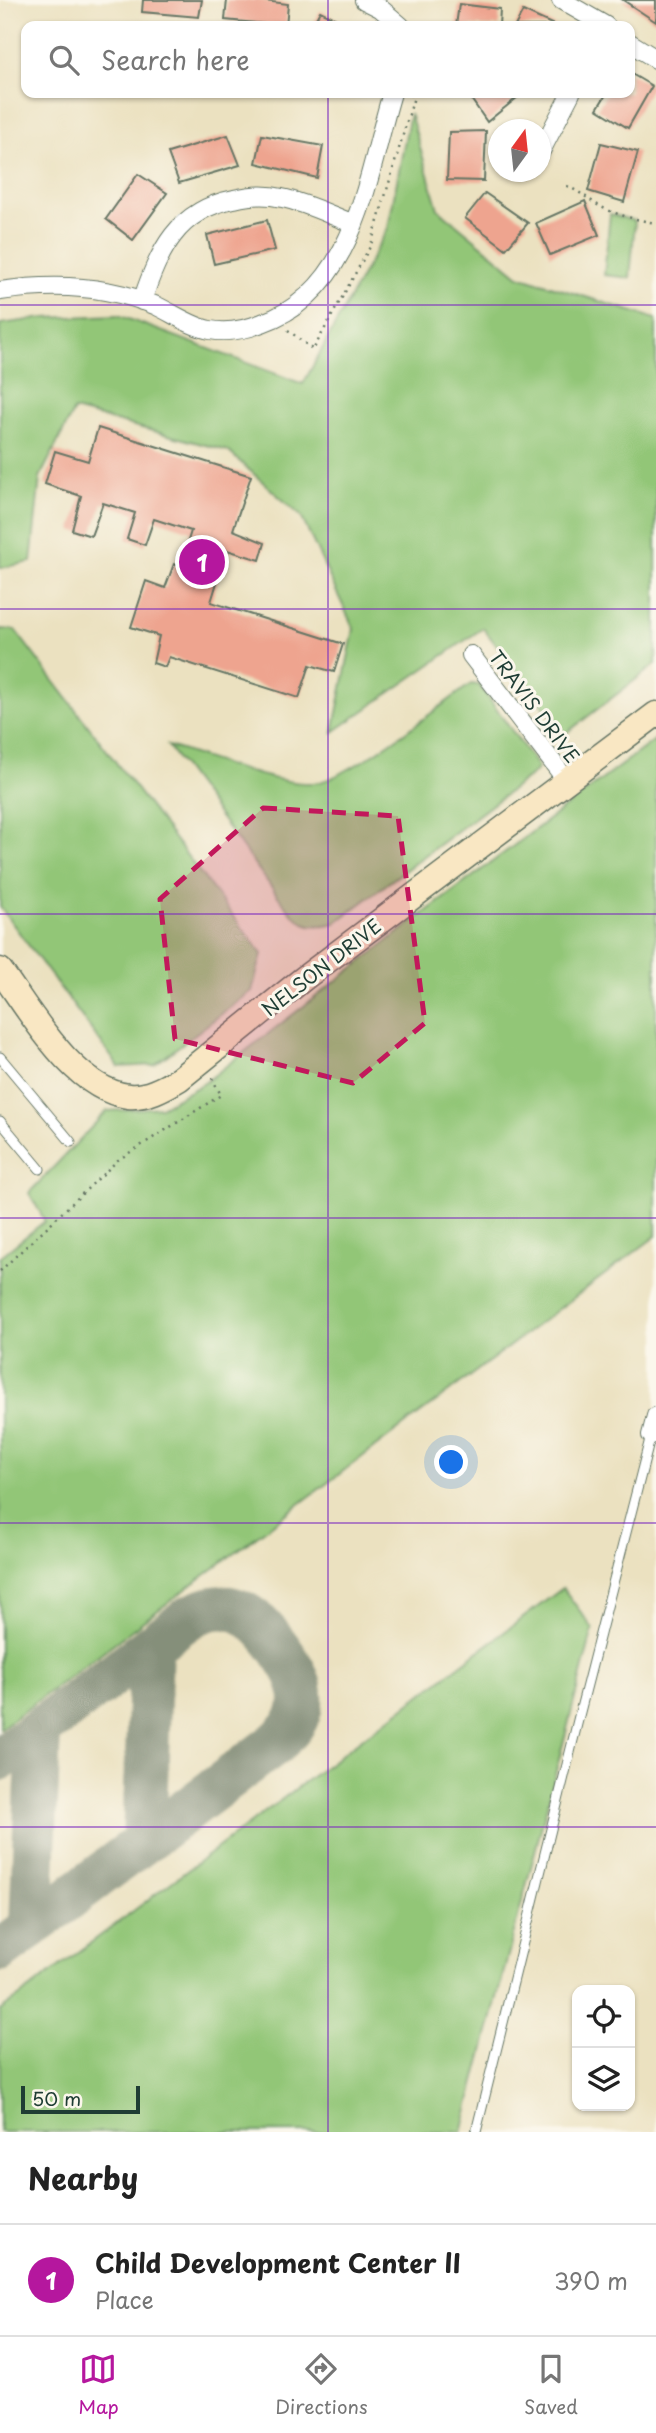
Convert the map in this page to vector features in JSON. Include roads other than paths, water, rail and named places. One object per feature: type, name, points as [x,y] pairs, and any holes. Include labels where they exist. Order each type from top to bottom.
[{"type":"street","points":[[364,0],[380,8],[395,21]]},
{"type":"street","points":[[561,0],[597,21]]},
{"type":"street","points":[[635,46],[656,59]]},
{"type":"street","points":[[0,291],[66,286],[100,290],[142,301],[209,330],[233,330],[275,319],[310,295],[342,252],[354,224],[391,98]]},
{"type":"street","points":[[551,133],[568,98]]},
{"type":"street","points":[[142,301],[156,262],[169,239],[188,219],[213,204],[266,195],[298,202],[354,224]]},
{"type":"street","name":"TRAVIS DRIVE","points":[[471,655],[567,781]]},
{"type":"street","name":"NELSON DRIVE","points":[[0,970],[70,1062],[89,1079],[111,1092],[130,1096],[146,1095],[179,1079],[303,979],[656,714]]},
{"type":"street","points":[[650,1435],[656,1416]]},
{"type":"lane","points":[[0,1057],[71,1143]]},
{"type":"lane","points":[[0,1121],[40,1169]]},
{"type":"lane","points":[[476,2132],[650,1435]]},
{"type":"place","name":"Child Development Center II","points":[[202,562]]}]
